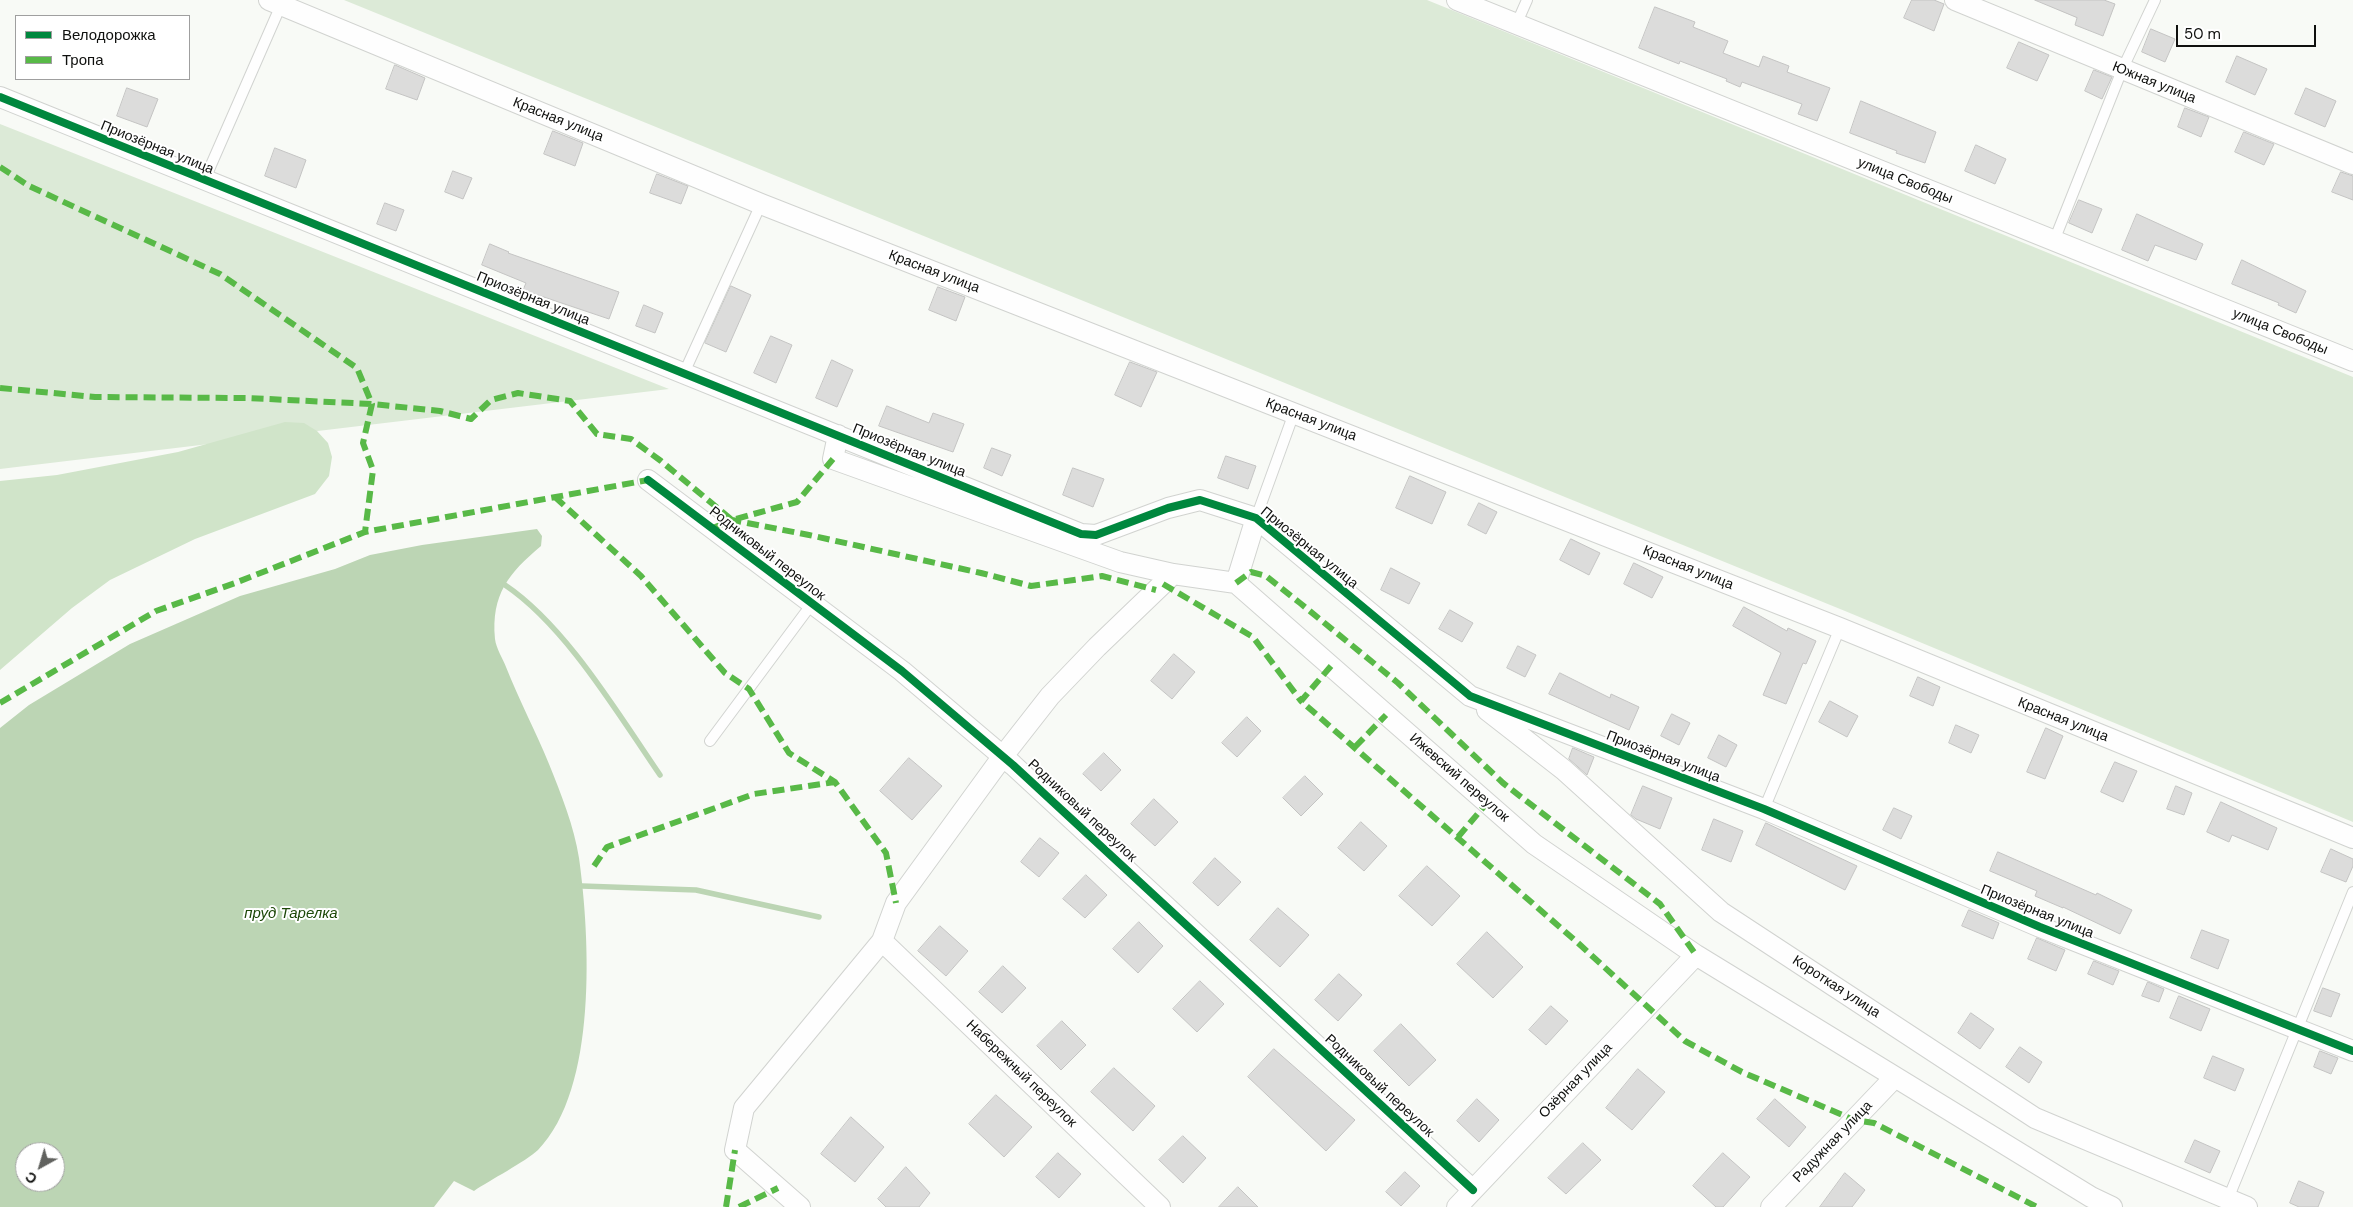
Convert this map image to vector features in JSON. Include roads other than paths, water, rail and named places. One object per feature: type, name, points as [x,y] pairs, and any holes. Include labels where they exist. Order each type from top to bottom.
[{"type":"street","name":"улица Свободы","points":[[1456,0],[2353,362]]},
{"type":"street","name":"Южная улица","points":[[1955,0],[2353,164]]},
{"type":"street","name":"Красная улица","points":[[275,3],[761,204],[1840,628],[2353,838]]},
{"type":"street","name":"Приозёрная улица","points":[[0,97],[1081,534],[1096,535],[1168,508],[1200,500],[1256,518],[1470,696],[1764,808],[2040,927],[2353,1051]]},
{"type":"street","points":[[838,435],[833,460],[1120,562],[1173,574],[1236,583],[1256,518]]},
{"type":"street","name":"Родниковый переулок","points":[[648,480],[902,671],[1003,756],[1473,1190]]},
{"type":"street","points":[[800,1207],[735,1150],[744,1108],[882,941],[896,902],[1003,756],[1050,696],[1090,654],[1173,574]]},
{"type":"street","name":"Ижевский переулок","points":[[1236,583],[1534,844],[1696,955],[1895,1077],[2086,1202],[2112,1207]]},
{"type":"street","name":"Короткая улица","points":[[1470,696],[1564,770],[1721,912],[2035,1118],[2248,1207]]},
{"type":"street","name":"Набережный переулок","points":[[882,941],[1160,1207]]},
{"type":"street","name":"Озёрная улица","points":[[1458,1207],[1696,955]]},
{"type":"street","name":"Радужная улица","points":[[1771,1207],[1895,1077]]},
{"type":"lane","points":[[1516,25],[1526,0]]},
{"type":"lane","points":[[2054,241],[2122,70],[2155,0]]},
{"type":"lane","points":[[204,181],[275,3]]},
{"type":"lane","points":[[684,373],[761,204]]},
{"type":"lane","points":[[1256,518],[1294,413]]},
{"type":"lane","points":[[710,741],[812,604]]},
{"type":"lane","points":[[1764,808],[1840,628]]},
{"type":"lane","points":[[2228,1199],[2353,892]]},
{"type":"water","name":"пруд Тарелка","points":[[537,529],[542,536],[541,546],[511,575],[504,586],[496,609],[495,639],[558,787],[570,822],[579,858],[586,928],[585,1011],[580,1052],[571,1090],[557,1123],[538,1150],[525,1160],[474,1191],[454,1181],[434,1207],[0,1207],[0,728],[29,705],[130,644],[240,596],[335,569],[370,555],[422,545]]},
{"type":"waterway","points":[[505,585],[527,602],[570,647],[609,699],[660,775]]},
{"type":"waterway","points":[[582,886],[696,890],[819,917]]}]
